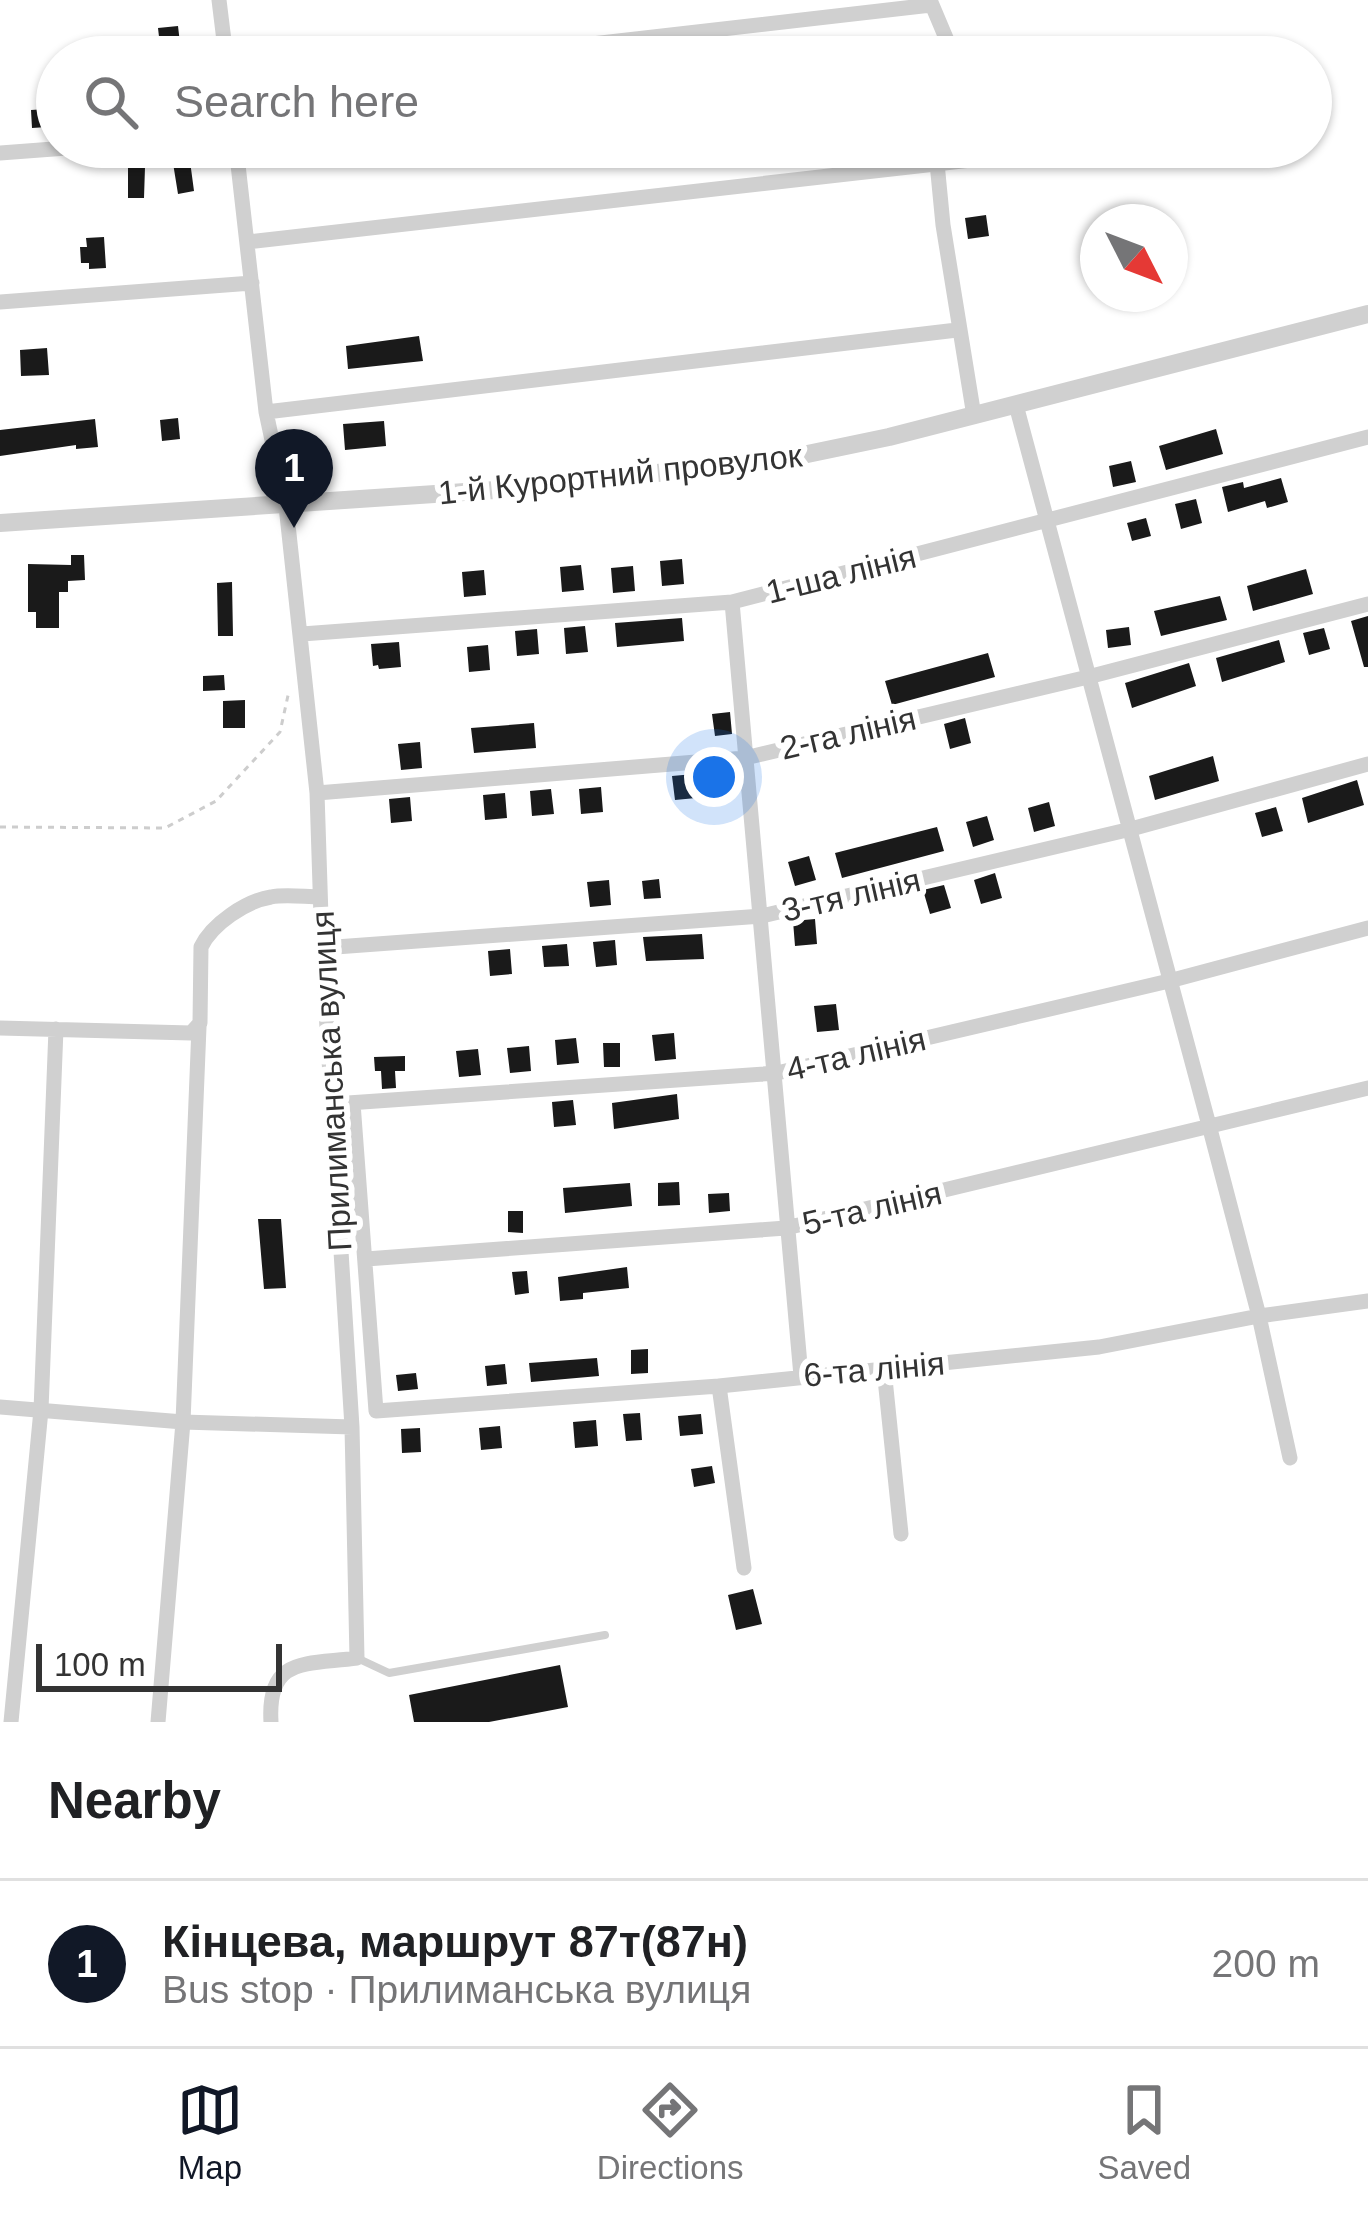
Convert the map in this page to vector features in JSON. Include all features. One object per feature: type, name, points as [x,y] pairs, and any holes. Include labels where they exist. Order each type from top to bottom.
[{"type":"street","points":[[219,0],[223,36]]},
{"type":"street","points":[[654,36],[930,3],[945,36]]},
{"type":"street","points":[[0,152],[36,150]]},
{"type":"street","name":"Прилиманська вулиця","points":[[239,168],[266,412],[286,506],[302,634],[316,793],[352,1427],[357,1658]]},
{"type":"street","points":[[248,242],[836,168]]},
{"type":"street","points":[[940,168],[957,329],[974,416]]},
{"type":"street","points":[[0,302],[252,283]]},
{"type":"street","name":"1-й Курортний провулок","points":[[0,523],[286,506],[682,473],[793,457],[974,416],[1368,314]]},
{"type":"street","points":[[266,412],[957,329]]},
{"type":"street","points":[[1016,405],[1210,1129],[1290,1458]]},
{"type":"street","name":"1-ша лінія","points":[[302,634],[733,602],[1368,437]]},
{"type":"street","points":[[733,602],[801,1376]]},
{"type":"street","name":"2-га лінія","points":[[316,793],[745,758],[1368,604]]},
{"type":"street","name":"3-тя лінія","points":[[322,948],[762,916],[1131,829],[1368,764]]},
{"type":"street","points":[[158,1722],[183,1422],[202,947],[206,937],[238,911],[272,897],[320,897]]},
{"type":"street","name":"4-та лінія","points":[[333,1104],[777,1073],[1169,981],[1368,928]]},
{"type":"street","points":[[0,1028],[191,1034],[199,1027]]},
{"type":"street","points":[[11,1722],[40,1410],[56,1029]]},
{"type":"street","name":"5-та лінія","points":[[366,1259],[786,1228],[1368,1088]]},
{"type":"street","points":[[353,1103],[366,1259]]},
{"type":"street","name":"6-та лінія","points":[[366,1259],[376,1411],[719,1386],[1099,1347],[1258,1316],[1368,1301]]},
{"type":"street","points":[[884,1369],[901,1534]]},
{"type":"street","points":[[719,1386],[744,1568]]},
{"type":"street","points":[[0,1407],[183,1422],[352,1427]]},
{"type":"street","points":[[272,1722],[270,1694],[280,1676],[296,1666],[357,1658]]},
{"type":"lane","points":[[357,1658],[389,1673],[605,1635]]},
{"type":"path","points":[[0,827],[164,828],[216,801],[280,732],[293,673]]},
{"type":"building","points":[[178,26],[179,36],[159,36],[158,28]]},
{"type":"building","points":[[128,168],[145,168],[144,198],[128,198]]},
{"type":"building","points":[[174,168],[191,168],[194,191],[178,194]]},
{"type":"building","points":[[986,215],[989,236],[968,239],[965,218]]},
{"type":"building","points":[[104,237],[106,268],[89,269],[89,263],[81,263],[80,247],[87,247],[86,238]]},
{"type":"building","points":[[419,336],[423,361],[348,369],[346,346]]},
{"type":"building","points":[[47,348],[49,375],[21,376],[20,350]]},
{"type":"building","points":[[178,418],[180,439],[162,441],[160,420]]},
{"type":"building","points":[[95,419],[98,447],[76,449],[76,445],[0,456],[0,430]]},
{"type":"building","points":[[384,421],[386,446],[345,450],[343,424]]},
{"type":"building","points":[[1216,429],[1223,454],[1166,470],[1159,446]]},
{"type":"building","points":[[1131,461],[1136,482],[1113,487],[1109,466]]},
{"type":"building","points":[[1281,478],[1288,502],[1267,508],[1265,501],[1228,512],[1222,487],[1243,482],[1244,488]]},
{"type":"building","points":[[1196,499],[1202,523],[1181,529],[1175,504]]},
{"type":"building","points":[[1146,518],[1151,536],[1132,541],[1127,523]]},
{"type":"building","points":[[71,555],[84,555],[85,580],[68,581],[68,592],[59,592],[59,628],[36,628],[36,612],[28,612],[28,564],[71,565]]},
{"type":"building","points":[[682,559],[684,584],[662,586],[660,561]]},
{"type":"building","points":[[581,565],[584,590],[562,592],[560,567]]},
{"type":"building","points":[[633,566],[635,591],[613,593],[611,568]]},
{"type":"building","points":[[1306,569],[1313,594],[1253,611],[1247,586]]},
{"type":"building","points":[[484,570],[486,595],[464,597],[462,572]]},
{"type":"building","points":[[232,582],[233,636],[218,636],[217,583]]},
{"type":"building","points":[[1220,596],[1227,620],[1161,636],[1154,611]]},
{"type":"building","points":[[1368,616],[1368,667],[1364,667],[1351,621]]},
{"type":"building","points":[[682,618],[684,641],[617,647],[615,623]]},
{"type":"building","points":[[585,626],[588,652],[566,654],[564,628]]},
{"type":"building","points":[[1129,627],[1131,645],[1108,648],[1106,630]]},
{"type":"building","points":[[1324,628],[1330,649],[1309,655],[1303,633]]},
{"type":"building","points":[[537,629],[539,654],[517,656],[515,631]]},
{"type":"building","points":[[1279,640],[1285,662],[1222,682],[1216,658]]},
{"type":"building","points":[[399,642],[401,667],[373,666],[371,644]]},
{"type":"building","points":[[488,645],[490,670],[469,672],[467,647]]},
{"type":"building","points":[[988,653],[995,677],[892,705],[885,681]]},
{"type":"building","points":[[1189,663],[1196,686],[1132,708],[1125,683]]},
{"type":"building","points":[[224,675],[225,690],[203,691],[203,676]]},
{"type":"building","points":[[245,700],[245,728],[223,728],[223,701]]},
{"type":"building","points":[[730,712],[732,734],[715,736],[712,714]]},
{"type":"building","points":[[965,718],[971,743],[950,749],[944,724]]},
{"type":"building","points":[[534,723],[536,748],[474,753],[471,728]]},
{"type":"building","points":[[420,742],[422,768],[401,770],[398,744]]},
{"type":"building","points":[[1213,756],[1219,781],[1155,800],[1149,776]]},
{"type":"building","points":[[694,774],[696,798],[675,800],[672,776]]},
{"type":"building","points":[[1357,780],[1364,805],[1308,823],[1302,798]]},
{"type":"building","points":[[601,787],[603,812],[581,814],[579,789]]},
{"type":"building","points":[[551,789],[554,814],[532,816],[530,791]]},
{"type":"building","points":[[505,793],[507,818],[485,820],[483,795]]},
{"type":"building","points":[[410,797],[412,821],[391,823],[389,799]]},
{"type":"building","points":[[1049,802],[1055,826],[1034,832],[1028,808]]},
{"type":"building","points":[[1276,807],[1283,831],[1262,837],[1255,813]]},
{"type":"building","points":[[987,816],[994,840],[973,847],[966,822]]},
{"type":"building","points":[[937,827],[944,851],[842,878],[835,853]]},
{"type":"building","points":[[809,856],[816,880],[795,886],[788,862]]},
{"type":"building","points":[[995,873],[1002,898],[981,904],[974,880]]},
{"type":"building","points":[[659,879],[661,898],[644,899],[642,881]]},
{"type":"building","points":[[609,880],[611,905],[590,907],[587,882]]},
{"type":"building","points":[[944,885],[951,908],[930,914],[923,890]]},
{"type":"building","points":[[815,919],[817,944],[795,946],[793,921]]},
{"type":"building","points":[[702,934],[704,959],[646,961],[643,937]]},
{"type":"building","points":[[615,940],[617,965],[596,967],[593,942]]},
{"type":"building","points":[[567,944],[569,966],[544,967],[542,946]]},
{"type":"building","points":[[510,949],[512,974],[490,976],[488,951]]},
{"type":"building","points":[[836,1004],[839,1030],[817,1032],[814,1006]]},
{"type":"building","points":[[674,1033],[676,1059],[655,1061],[652,1035]]},
{"type":"building","points":[[576,1038],[579,1063],[557,1065],[555,1040]]},
{"type":"building","points":[[603,1043],[620,1043],[620,1067],[604,1067]]},
{"type":"building","points":[[529,1046],[531,1071],[510,1073],[507,1048]]},
{"type":"building","points":[[478,1049],[481,1075],[459,1077],[456,1051]]},
{"type":"building","points":[[405,1056],[405,1071],[395,1071],[396,1088],[382,1089],[374,1057]]},
{"type":"building","points":[[677,1094],[679,1119],[614,1129],[612,1103]]},
{"type":"building","points":[[573,1100],[576,1125],[554,1127],[552,1102]]},
{"type":"building","points":[[679,1182],[680,1205],[658,1206],[658,1183]]},
{"type":"building","points":[[630,1183],[632,1206],[565,1213],[563,1188]]},
{"type":"building","points":[[729,1193],[730,1211],[709,1213],[708,1194]]},
{"type":"building","points":[[508,1211],[523,1211],[523,1233],[508,1232]]},
{"type":"building","points":[[258,1219],[281,1219],[286,1288],[264,1289]]},
{"type":"building","points":[[627,1267],[629,1288],[583,1293],[583,1299],[560,1301],[558,1277]]},
{"type":"building","points":[[527,1271],[529,1293],[515,1295],[512,1272]]},
{"type":"building","points":[[648,1349],[648,1373],[631,1374],[631,1350]]},
{"type":"building","points":[[597,1358],[599,1376],[531,1382],[529,1363]]},
{"type":"building","points":[[505,1364],[507,1384],[487,1386],[485,1366]]},
{"type":"building","points":[[416,1373],[418,1389],[398,1391],[396,1375]]},
{"type":"building","points":[[640,1413],[642,1440],[626,1441],[623,1414]]},
{"type":"building","points":[[701,1414],[703,1434],[680,1436],[678,1416]]},
{"type":"building","points":[[596,1420],[598,1446],[575,1448],[573,1422]]},
{"type":"building","points":[[500,1426],[502,1448],[481,1450],[479,1428]]},
{"type":"building","points":[[420,1428],[421,1452],[402,1453],[401,1429]]},
{"type":"building","points":[[712,1466],[715,1483],[694,1487],[691,1469]]},
{"type":"building","points":[[753,1589],[762,1624],[736,1630],[728,1595]]},
{"type":"building","points":[[560,1665],[568,1707],[489,1722],[414,1722],[409,1695]]},
{"type":"place","name":"Кінцева, маршрут 87т(87н)","points":[[294,528]]}]
